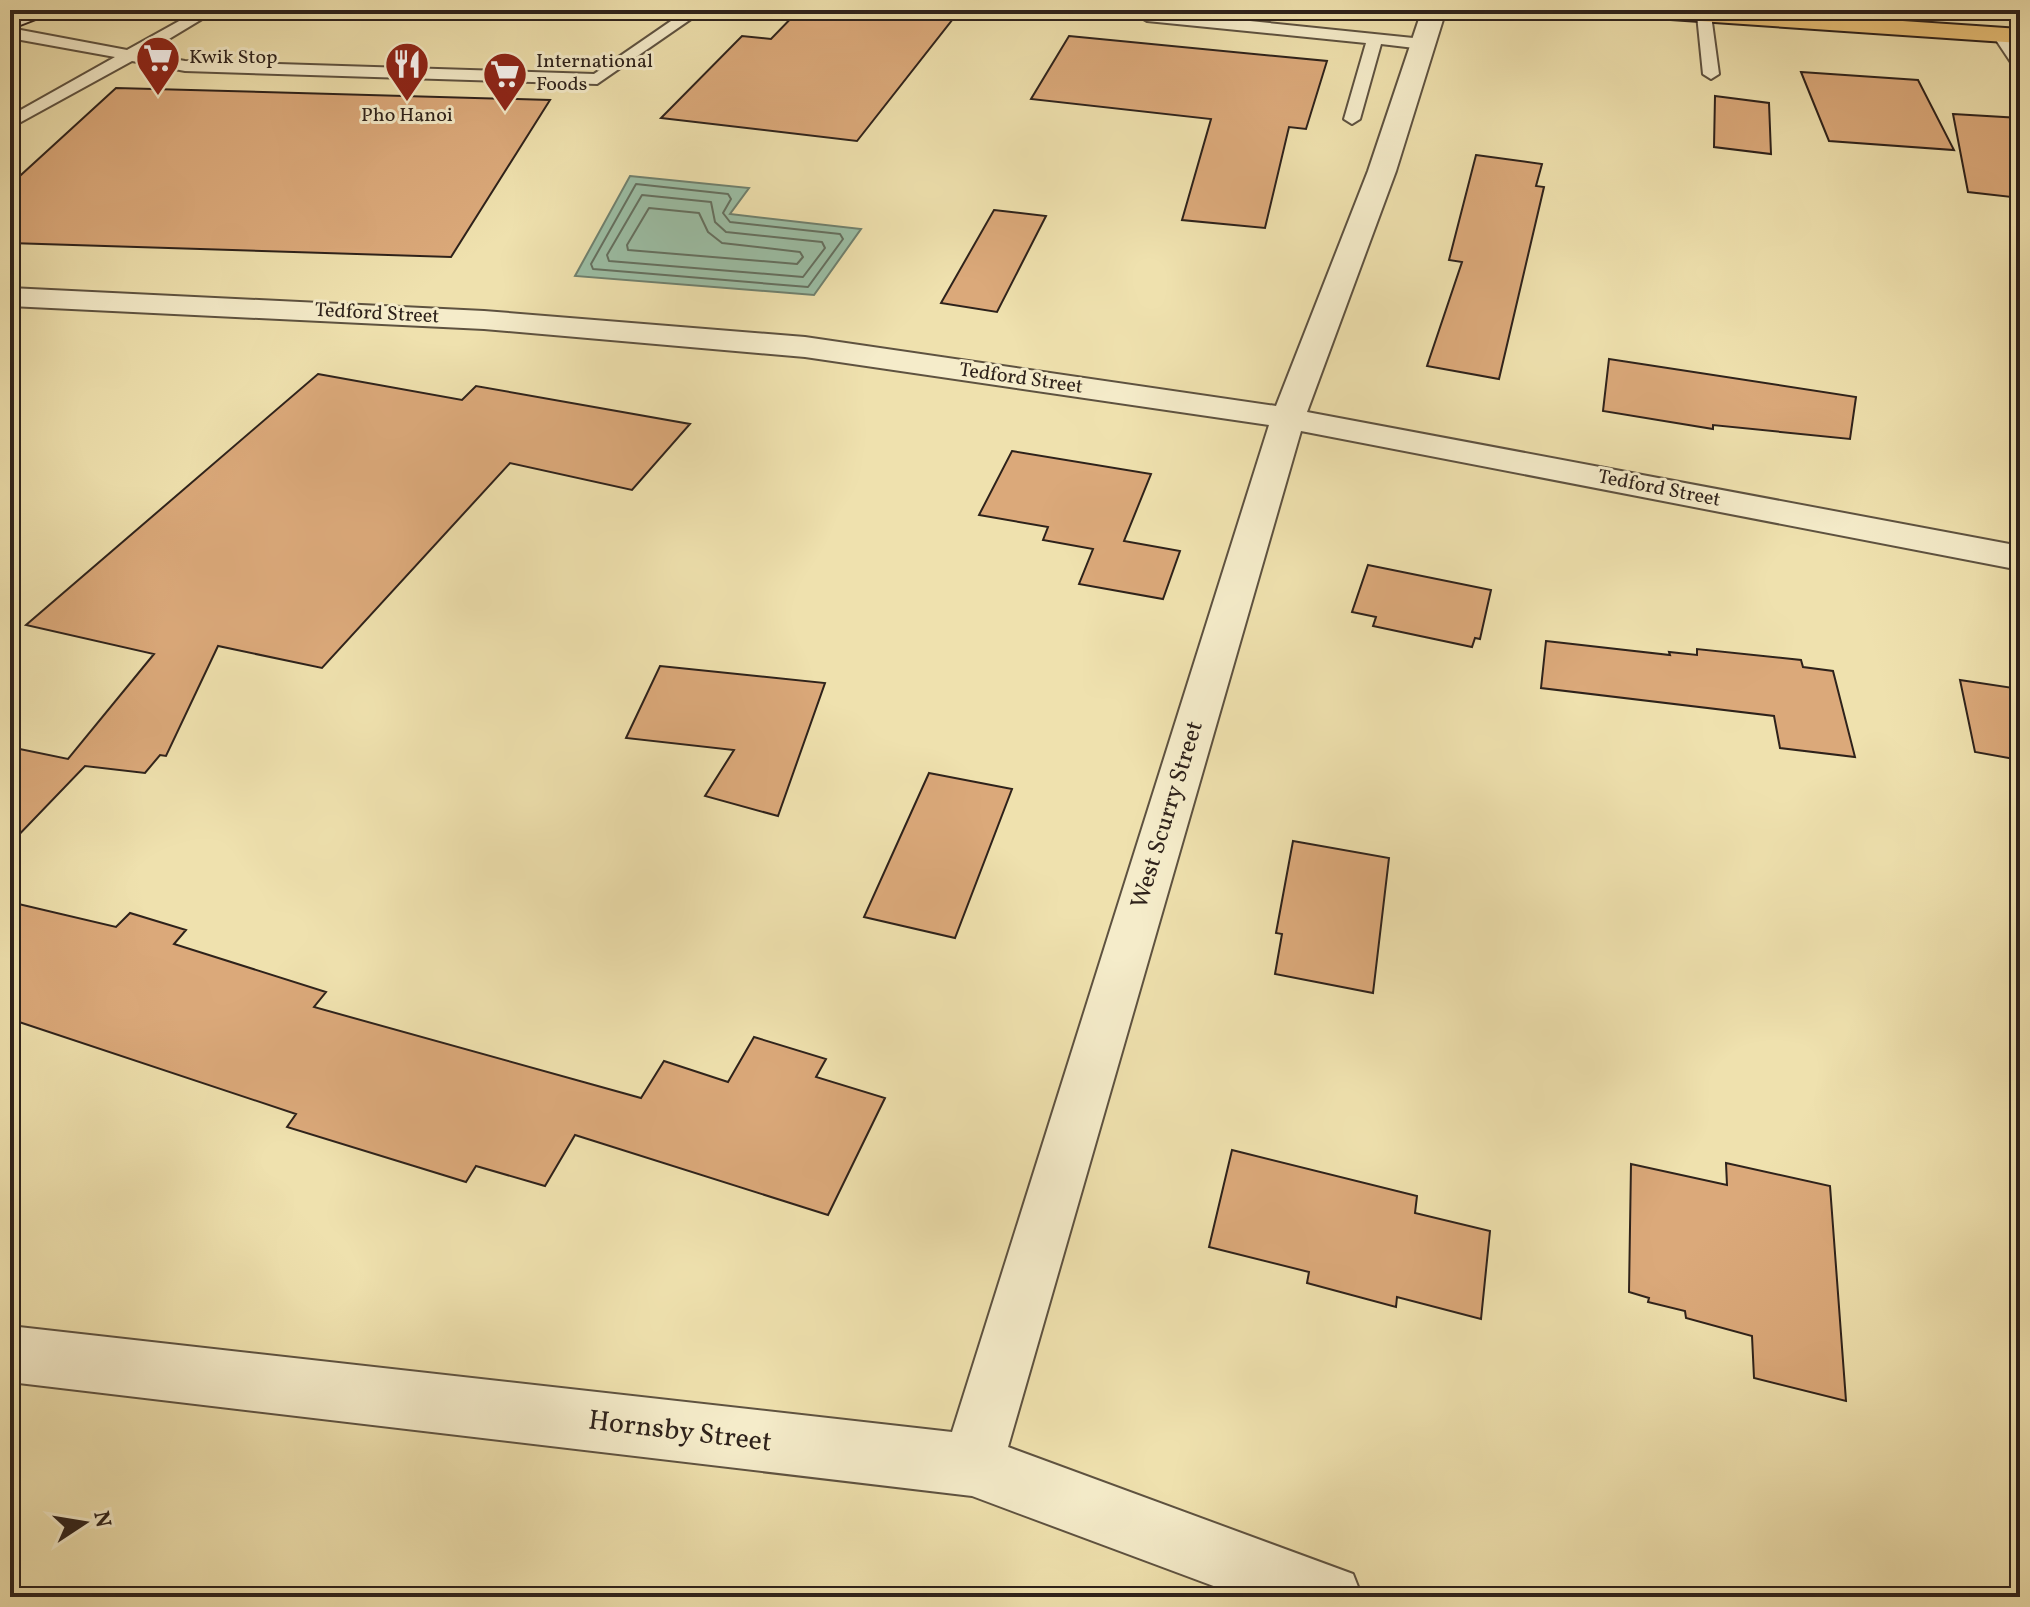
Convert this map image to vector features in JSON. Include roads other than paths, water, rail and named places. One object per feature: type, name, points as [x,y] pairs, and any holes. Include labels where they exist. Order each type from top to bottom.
[{"type":"main road","points":[[1641,10],[1704,15],[1747,14],[2010,35]]},
{"type":"street","points":[[10,22],[38,10]]},
{"type":"street","name":"West Scurry Street","points":[[972,1465],[1288,418],[1382,171],[1434,10]]},
{"type":"street","name":"Tedford Street","points":[[10,297],[484,320],[805,347],[1288,418],[2020,558]]},
{"type":"street","name":"Hornsby Street","points":[[10,1354],[972,1465],[1330,1597]]},
{"type":"lane","points":[[10,123],[210,10]]},
{"type":"lane","points":[[10,33],[185,66],[597,79],[697,10]]},
{"type":"lane","points":[[1150,10],[1147,17],[1295,24],[1375,39],[1423,44]]},
{"type":"lane","points":[[1704,15],[1711,74]]},
{"type":"lane","points":[[2010,35],[2020,64]]},
{"type":"lane","points":[[1352,119],[1375,39]]},
{"type":"water","points":[[630,176],[749,188],[730,214],[861,229],[814,295],[575,276]]},
{"type":"place","name":"Kwik Stop","points":[[158,97]]},
{"type":"place","name":"Pho Hanoi","points":[[407,103]]},
{"type":"place","name":"International Foods","points":[[505,113]]}]
